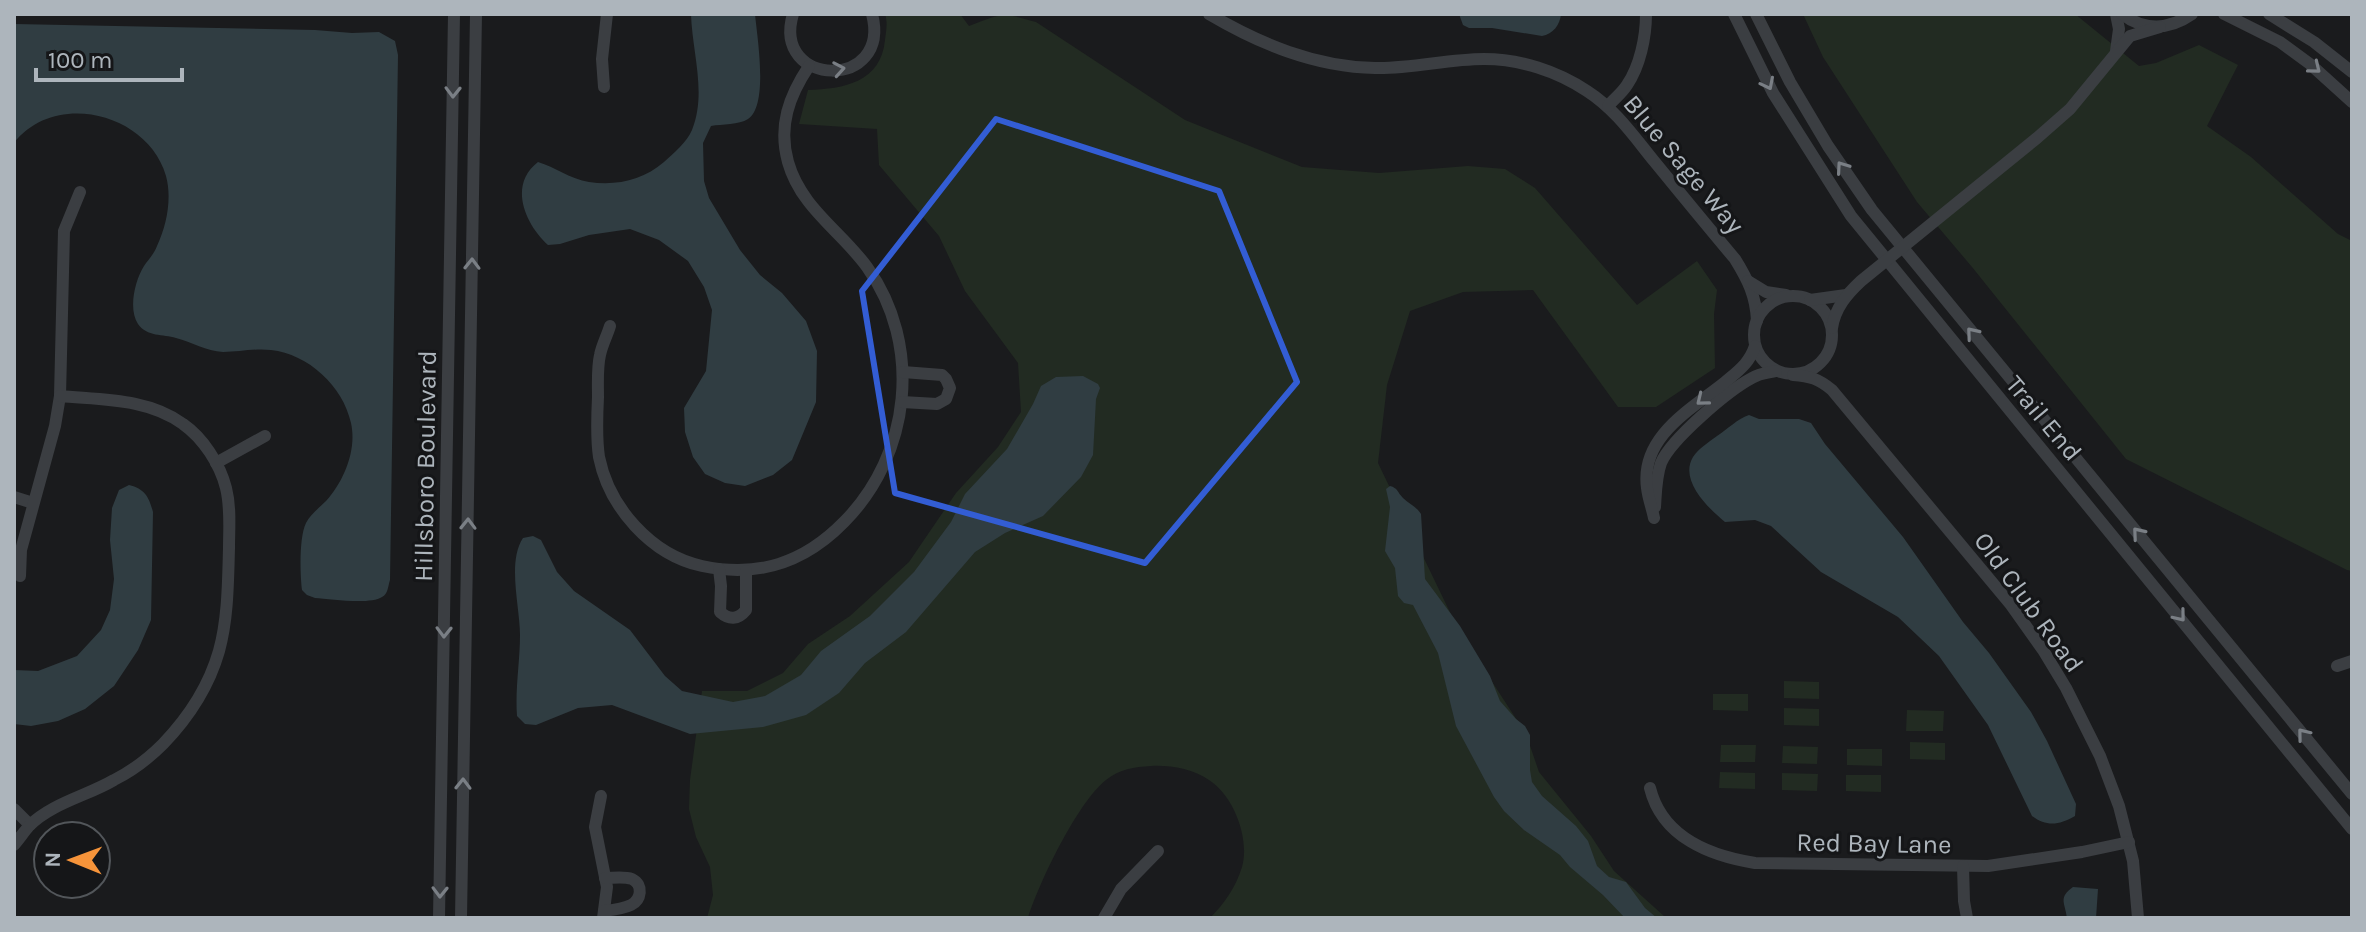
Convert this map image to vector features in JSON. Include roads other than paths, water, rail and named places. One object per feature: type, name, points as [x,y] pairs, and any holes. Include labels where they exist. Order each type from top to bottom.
[{"type":"street","name":"Hillsboro Boulevard","points":[[439,918],[454,14]]},
{"type":"street","name":"Hillsboro Boulevard","points":[[461,918],[476,14]]},
{"type":"street","points":[[604,87],[602,59],[607,14]]},
{"type":"street","points":[[793,14],[791,39],[799,55],[809,66],[829,72],[858,63],[872,45],[872,14]]},
{"type":"street","name":"Blue Sage Way","points":[[1209,14],[1287,52],[1344,65],[1401,68],[1484,59],[1540,67],[1563,77],[1608,106],[1735,259],[1755,296],[1757,321]]},
{"type":"street","points":[[1608,106],[1627,85],[1637,64],[1646,14]]},
{"type":"street","name":"Trail End","points":[[1734,14],[1773,93],[1837,194],[1873,244],[2352,829]]},
{"type":"street","name":"Trail End","points":[[1756,14],[1790,82],[1828,146],[1888,230],[2352,794]]},
{"type":"street","points":[[2116,51],[2119,14],[2139,24],[2160,27]]},
{"type":"street","points":[[1832,390],[1827,369],[1833,318],[1846,295],[2070,109],[2130,36],[2181,21],[2192,14]]},
{"type":"street","points":[[2224,14],[2280,42],[2352,102]]},
{"type":"street","points":[[2269,14],[2314,42],[2352,72]]},
{"type":"street","points":[[2280,42],[2289,26]]},
{"type":"street","points":[[610,326],[599,357],[597,438],[600,460],[608,487],[621,509],[655,544],[697,565],[746,571],[772,566],[796,559],[817,547],[854,513],[868,495],[890,452],[898,427],[903,372],[892,315],[880,289],[854,251],[807,202],[789,164],[784,145],[788,104],[809,66]]},
{"type":"street","points":[[20,576],[21,550],[52,438],[60,396],[64,231],[80,192]]},
{"type":"street","points":[[1748,281],[1766,292],[1810,300],[1846,295]]},
{"type":"street","points":[[1792,296],[1774,301],[1757,321],[1755,346],[1763,361],[1776,371],[1793,375],[1817,367],[1828,353]]},
{"type":"street","points":[[1810,300],[1824,312],[1832,328]]},
{"type":"street","points":[[1755,346],[1747,364],[1668,427],[1653,448],[1647,487],[1654,518],[1658,474],[1671,446],[1745,382],[1776,371]]},
{"type":"street","points":[[902,402],[937,404],[946,399],[950,388],[942,375],[903,372]]},
{"type":"street","name":"Old Club Road","points":[[1793,375],[1809,376],[1832,390],[2011,605],[2043,650],[2085,723],[2119,806],[2129,842],[2138,918]]},
{"type":"street","points":[[14,845],[30,825],[55,808],[113,781],[140,764],[183,721],[203,689],[219,652],[227,598],[229,513],[226,487],[216,463],[203,444],[183,424],[162,411],[136,403],[60,396]]},
{"type":"street","points":[[216,463],[265,436]]},
{"type":"street","points":[[14,497],[33,503]]},
{"type":"street","points":[[719,569],[720,612],[732,618],[738,618],[746,610],[746,571]]},
{"type":"street","points":[[2337,666],[2352,661]]},
{"type":"street","name":"Red Bay Lane","points":[[1650,788],[1654,803],[1672,828],[1704,850],[1755,863],[1963,866],[2013,863],[2129,842]]},
{"type":"street","points":[[601,796],[595,827],[605,878],[607,902],[604,915]]},
{"type":"street","points":[[14,809],[30,825]]},
{"type":"street","points":[[1104,918],[1121,889],[1158,851]]},
{"type":"street","points":[[1963,866],[1967,918]]},
{"type":"street","points":[[604,915],[634,904],[640,888],[630,878],[605,878]]}]
